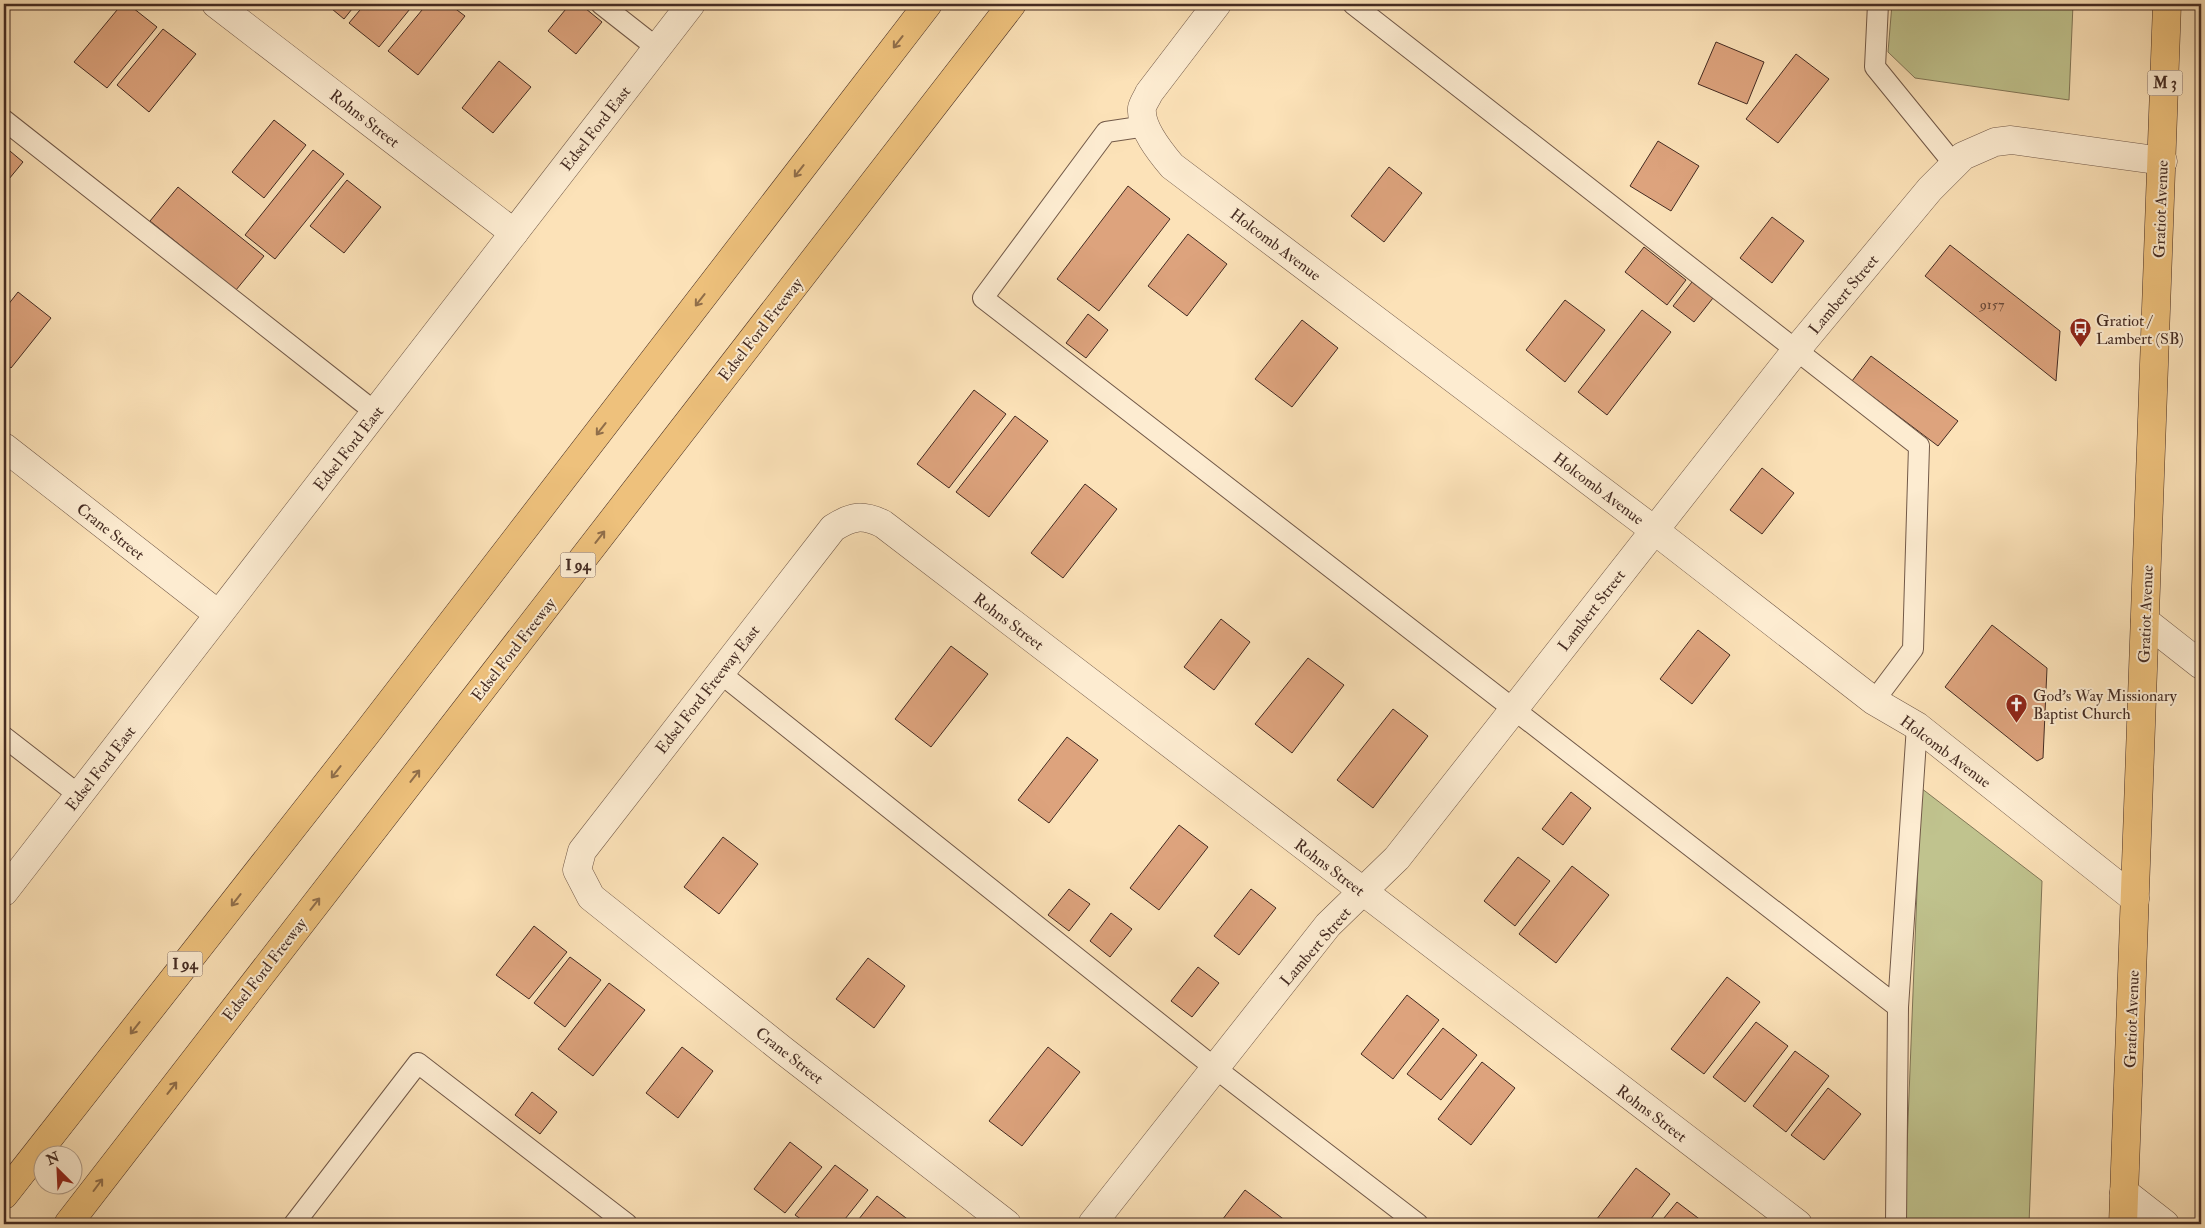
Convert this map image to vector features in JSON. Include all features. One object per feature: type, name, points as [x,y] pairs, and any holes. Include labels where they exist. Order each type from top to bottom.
[{"type":"main road","name":"I 94","points":[[4,1195],[372,726],[928,4]]},
{"type":"main road","name":"Edsel Ford Freeway","points":[[68,1224],[1012,4]]},
{"type":"main road","name":"Gratiot Avenue","points":[[2123,1224],[2163,162],[2167,4]]},
{"type":"street","name":"Rohns Street","points":[[216,4],[514,233]]},
{"type":"street","name":"Edsel Ford East","points":[[4,892],[691,4]]},
{"type":"street","name":"Holcomb Avenue","points":[[1217,4],[1148,93],[1142,108],[1146,126],[1156,146],[1172,166],[1654,530],[1874,701],[1917,726],[2135,898]]},
{"type":"street","name":"Lambert Street","points":[[1092,1224],[1328,925],[1397,858],[1796,349],[1930,189],[1954,164],[1963,156],[1996,142],[2010,140],[2163,162]]},
{"type":"street","name":"Crane Street","points":[[4,447],[218,614]]},
{"type":"street","name":"Edsel Ford Freeway East","points":[[581,880],[577,870],[582,851],[833,528],[849,518],[860,518]]},
{"type":"street","name":"Rohns Street","points":[[860,518],[870,518],[882,524],[1798,1224]]},
{"type":"street","points":[[2145,621],[2201,665]]},
{"type":"street","name":"Crane Street","points":[[581,880],[591,897],[784,1051],[1007,1224]]},
{"type":"street","points":[[2124,1192],[2165,1224]]},
{"type":"lane","points":[[601,4],[657,48]]},
{"type":"lane","points":[[1353,4],[1920,446],[1913,649],[1874,701]]},
{"type":"lane","points":[[1878,4],[1875,67],[1954,164]]},
{"type":"lane","points":[[4,120],[375,412]]},
{"type":"lane","points":[[1146,126],[1106,132],[982,298],[1898,1007]]},
{"type":"lane","points":[[720,672],[1215,1068],[1418,1224]]},
{"type":"lane","points":[[1896,1224],[1898,1007],[1917,726]]},
{"type":"lane","points":[[4,737],[79,795]]},
{"type":"lane","points":[[294,1224],[418,1063],[627,1224]]},
{"type":"green space","points":[[1892,4],[2073,4],[2069,100],[1915,78],[1888,52]]},
{"type":"green space","points":[[1921,788],[2042,881],[2029,1224],[1904,1224]]},
{"type":"building","points":[[122,4],[128,4],[157,27],[107,88],[74,62]]},
{"type":"building","points":[[326,4],[356,4],[344,19]]},
{"type":"building","points":[[365,4],[414,4],[379,47],[349,23]]},
{"type":"building","points":[[427,4],[449,4],[465,16],[418,75],[388,51]]},
{"type":"building","points":[[570,4],[580,4],[602,22],[576,54],[548,31]]},
{"type":"building","points":[[163,29],[196,54],[149,112],[117,85]]},
{"type":"building","points":[[1716,42],[1764,62],[1747,104],[1698,84]]},
{"type":"building","points":[[1796,54],[1829,79],[1778,143],[1746,119]]},
{"type":"building","points":[[499,61],[531,87],[493,133],[462,108]]},
{"type":"building","points":[[274,120],[306,145],[264,198],[232,172]]},
{"type":"building","points":[[1658,141],[1699,166],[1671,211],[1630,186]]},
{"type":"building","points":[[4,146],[23,162],[4,185]]},
{"type":"building","points":[[313,150],[344,174],[275,259],[245,235]]},
{"type":"building","points":[[1389,167],[1422,193],[1384,242],[1351,216]]},
{"type":"building","points":[[347,180],[381,207],[344,253],[310,226]]},
{"type":"building","points":[[1128,186],[1170,219],[1099,311],[1057,279]]},
{"type":"building","points":[[178,187],[264,256],[236,290],[150,221]]},
{"type":"building","points":[[1772,217],[1804,241],[1772,283],[1740,258]]},
{"type":"building","points":[[1188,234],[1227,264],[1187,316],[1148,286]]},
{"type":"building","points":[[1950,245],[2060,331],[2056,381],[1925,276]]},
{"type":"building","points":[[1644,247],[1686,280],[1667,305],[1625,272]]},
{"type":"building","points":[[1692,282],[1713,298],[1694,322],[1673,306]]},
{"type":"building","points":[[18,292],[51,318],[11,368],[4,362],[4,310]]},
{"type":"building","points":[[1565,300],[1605,330],[1565,382],[1526,350]]},
{"type":"building","points":[[1642,310],[1671,332],[1607,415],[1578,392]]},
{"type":"building","points":[[1088,314],[1108,330],[1086,358],[1066,343]]},
{"type":"building","points":[[1302,320],[1338,348],[1292,407],[1255,379]]},
{"type":"building","points":[[1871,356],[1958,421],[1938,446],[1852,381]]},
{"type":"building","points":[[974,390],[1006,414],[949,488],[917,464]]},
{"type":"building","points":[[1015,416],[1048,441],[989,517],[956,492]]},
{"type":"building","points":[[1762,468],[1794,493],[1762,534],[1730,510]]},
{"type":"building","points":[[1085,484],[1117,509],[1063,578],[1031,553]]},
{"type":"building","points":[[1221,619],[1250,642],[1214,690],[1184,667]]},
{"type":"building","name":"God's Way Missionary Baptist Church","points":[[1992,625],[2047,668],[2043,758],[2037,761],[1945,687]]},
{"type":"building","points":[[1698,630],[1730,655],[1692,704],[1660,679]]},
{"type":"building","points":[[951,646],[988,674],[931,747],[895,719]]},
{"type":"building","points":[[1308,658],[1344,685],[1292,753],[1255,724]]},
{"type":"building","points":[[1393,709],[1428,736],[1373,808],[1337,780]]},
{"type":"building","points":[[1067,737],[1098,760],[1049,823],[1018,800]]},
{"type":"building","points":[[1571,792],[1591,808],[1563,845],[1542,829]]},
{"type":"building","points":[[1179,825],[1208,847],[1159,910],[1130,888]]},
{"type":"building","points":[[723,837],[758,864],[719,914],[684,887]]},
{"type":"building","points":[[1518,857],[1550,881],[1515,926],[1484,901]]},
{"type":"building","points":[[1572,866],[1609,895],[1556,963],[1519,934]]},
{"type":"building","points":[[1069,889],[1090,904],[1069,931],[1048,915]]},
{"type":"building","points":[[1251,889],[1276,908],[1239,955],[1214,936]]},
{"type":"building","points":[[1111,913],[1132,929],[1110,957],[1090,941]]},
{"type":"building","points":[[534,926],[567,952],[529,999],[496,975]]},
{"type":"building","points":[[570,957],[601,980],[565,1027],[534,1003]]},
{"type":"building","points":[[868,958],[905,986],[874,1028],[836,999]]},
{"type":"building","points":[[1198,967],[1219,983],[1192,1017],[1171,1001]]},
{"type":"building","points":[[1727,977],[1760,1002],[1704,1074],[1671,1049]]},
{"type":"building","points":[[609,983],[645,1010],[593,1076],[558,1049]]},
{"type":"building","points":[[1407,995],[1439,1020],[1393,1079],[1361,1054]]},
{"type":"building","points":[[1756,1022],[1788,1046],[1745,1102],[1713,1077]]},
{"type":"building","points":[[1443,1028],[1477,1055],[1441,1100],[1407,1074]]},
{"type":"building","points":[[682,1047],[713,1071],[678,1118],[646,1093]]},
{"type":"building","points":[[1048,1047],[1080,1072],[1022,1146],[989,1121]]},
{"type":"building","points":[[1795,1051],[1829,1076],[1786,1132],[1753,1106]]},
{"type":"building","points":[[1482,1062],[1515,1088],[1471,1145],[1438,1119]]},
{"type":"building","points":[[1828,1088],[1861,1114],[1824,1160],[1791,1135]]},
{"type":"building","points":[[532,1092],[557,1112],[540,1134],[515,1115]]},
{"type":"building","points":[[790,1142],[822,1167],[785,1213],[754,1189]]},
{"type":"building","points":[[835,1165],[868,1190],[841,1224],[808,1224],[795,1215]]},
{"type":"building","points":[[1636,1168],[1670,1194],[1647,1224],[1593,1224]]},
{"type":"building","points":[[1245,1190],[1286,1221],[1283,1224],[1219,1224]]},
{"type":"building","points":[[877,1196],[910,1221],[907,1224],[855,1224]]},
{"type":"building","points":[[1677,1202],[1706,1224],[1659,1224]]},
{"type":"place","name":"Gratiot / Lambert (SB)","points":[[2080,348]]},
{"type":"place","name":"God's Way Missionary Baptist Church","points":[[2017,723]]}]
